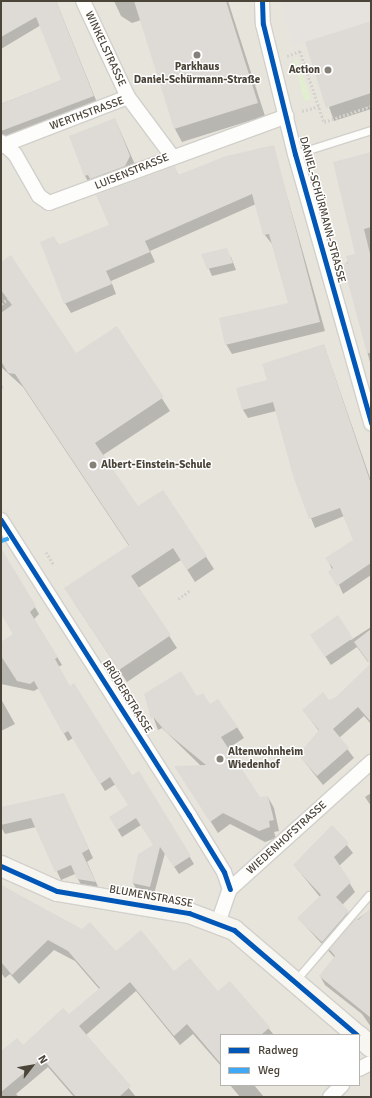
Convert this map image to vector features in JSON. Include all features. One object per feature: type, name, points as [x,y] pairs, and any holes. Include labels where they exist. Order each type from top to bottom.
[{"type":"street","name":"WINKELSTRASSE","points":[[83,1],[128,97]]},
{"type":"street","name":"DANIEL-SCHÜRMANN-STRASSE","points":[[262,1],[263,24],[287,116],[295,154],[371,423]]},
{"type":"street","name":"WERTHSTRASSE","points":[[2,144],[128,97],[172,156]]},
{"type":"street","name":"LUISENSTRASSE","points":[[2,144],[15,154],[39,196],[49,203],[172,156],[287,116]]},
{"type":"street","name":"BRÜDERSTRASSE","points":[[1,520],[189,815],[224,872],[230,889]]},
{"type":"street","name":"WIEDENHOFSTRASSE","points":[[218,923],[230,889],[371,762]]},
{"type":"street","name":"BLUMENSTRASSE","points":[[1,866],[57,891],[189,913],[234,930],[356,1034]]},
{"type":"street","name":"BLUMENSTRASSE","points":[[360,1038],[371,1047]]},
{"type":"street","points":[[360,1068],[371,1063]]},
{"type":"street","points":[[330,1097],[341,1086]]},
{"type":"lane","points":[[295,154],[371,130]]},
{"type":"lane","points":[[295,981],[369,895]]},
{"type":"path","points":[[273,60],[300,51],[324,122],[371,106]]},
{"type":"path","points":[[304,111],[318,106]]},
{"type":"path","points":[[1,304],[8,300]]},
{"type":"path","points":[[46,552],[54,565]]},
{"type":"path","points":[[178,599],[190,591]]},
{"type":"shaded area","points":[[1,1],[367,1],[371,16],[371,1097],[1,1097]]},
{"type":"shaded area","points":[[280,1],[371,1],[371,21],[293,46]]},
{"type":"green space","points":[[297,59],[311,99],[304,101],[294,60]]},
{"type":"building","points":[[1,1],[56,1],[94,96],[1,131],[1,104],[61,80],[36,17],[1,37]]},
{"type":"building","name":"Parkhaus Daniel-Schürmann-Straße","points":[[134,1],[226,1],[258,103],[174,129]]},
{"type":"building","points":[[371,21],[371,93],[326,108],[305,42]]},
{"type":"building","points":[[115,118],[130,156],[125,166],[90,179],[88,175],[84,176],[69,136]]},
{"type":"building","points":[[274,145],[320,322],[225,345],[219,318],[288,303],[269,234],[263,235],[252,194],[145,241],[150,252],[106,271],[112,284],[64,304],[40,242],[54,236],[58,245],[109,225],[96,195],[175,166],[178,175],[226,156]]},
{"type":"building","points":[[371,152],[371,227],[364,229],[371,258],[371,353],[367,353],[343,264],[348,263],[346,256],[355,254],[333,162]]},
{"type":"building","points":[[227,248],[233,263],[207,269],[201,254]]},
{"type":"building","name":"Albert-Einstein-Schule","points":[[11,255],[76,353],[117,326],[164,397],[95,443],[138,506],[163,490],[207,556],[187,570],[173,548],[131,576],[171,635],[119,670],[64,588],[129,545],[15,374],[8,373],[1,361],[1,313],[12,305],[1,290],[1,262]]},
{"type":"building","points":[[324,344],[371,484],[371,563],[337,586],[328,572],[333,568],[325,558],[353,540],[340,508],[309,519],[293,476],[273,402],[242,410],[236,388],[267,380],[262,364]]},
{"type":"building","points":[[1,548],[36,606],[30,612],[58,657],[55,659],[70,686],[74,683],[132,775],[139,771],[191,856],[174,867],[160,847],[150,887],[132,883],[138,854],[153,845],[136,818],[117,830],[109,817],[128,805],[110,777],[100,784],[68,731],[63,734],[34,681],[30,684],[17,681],[1,656],[1,642],[13,634],[1,614]]},
{"type":"building","points":[[338,615],[353,638],[325,657],[310,635]]},
{"type":"building","points":[[371,629],[371,722],[358,707],[333,729],[349,748],[317,776],[298,755],[319,730],[302,710],[323,692],[329,700],[336,697],[370,664],[354,642]]},
{"type":"building","name":"Altenwohnheim Wiedenhof","points":[[181,671],[197,696],[203,693],[210,704],[218,699],[238,727],[221,737],[260,797],[268,796],[274,820],[269,821],[270,827],[259,831],[223,813],[210,822],[174,766],[206,765],[166,732],[154,718],[151,719],[144,694]]},
{"type":"building","points":[[64,793],[89,849],[82,853],[96,882],[77,879],[71,865],[55,872],[31,818],[1,825],[1,807]]},
{"type":"building","points":[[332,825],[349,843],[334,857],[351,882],[336,897],[349,911],[322,942],[297,918],[321,895],[293,865]]},
{"type":"building","points":[[1,885],[82,929],[90,922],[116,951],[141,930],[174,971],[190,958],[218,991],[230,981],[270,1027],[262,1034],[220,1034],[220,1063],[187,1024],[174,1036],[130,982],[79,1026],[131,1086],[119,1097],[76,1097],[42,1058],[1,1092],[1,1051],[17,1038],[23,1045],[63,1008],[69,1014],[100,988],[68,951],[48,940],[12,975],[1,962]]},
{"type":"building","points":[[371,908],[371,1018],[319,976],[335,956],[329,949],[356,918],[358,920]]},
{"type":"marked path","points":[[1,541],[13,537]]},
{"type":"cycle path","points":[[262,1],[263,24],[295,154],[371,423]]},
{"type":"cycle path","points":[[1,520],[189,815],[224,872],[230,889]]},
{"type":"cycle path","points":[[1,866],[57,891],[189,913],[234,930],[356,1034]]},
{"type":"place","name":"Parkhaus Daniel-Schürmann-Straße","points":[[197,55]]},
{"type":"place","name":"Action","points":[[328,70]]},
{"type":"place","name":"Albert-Einstein-Schule","points":[[93,465]]},
{"type":"place","name":"Altenwohnheim Wiedenhof","points":[[220,759]]}]
